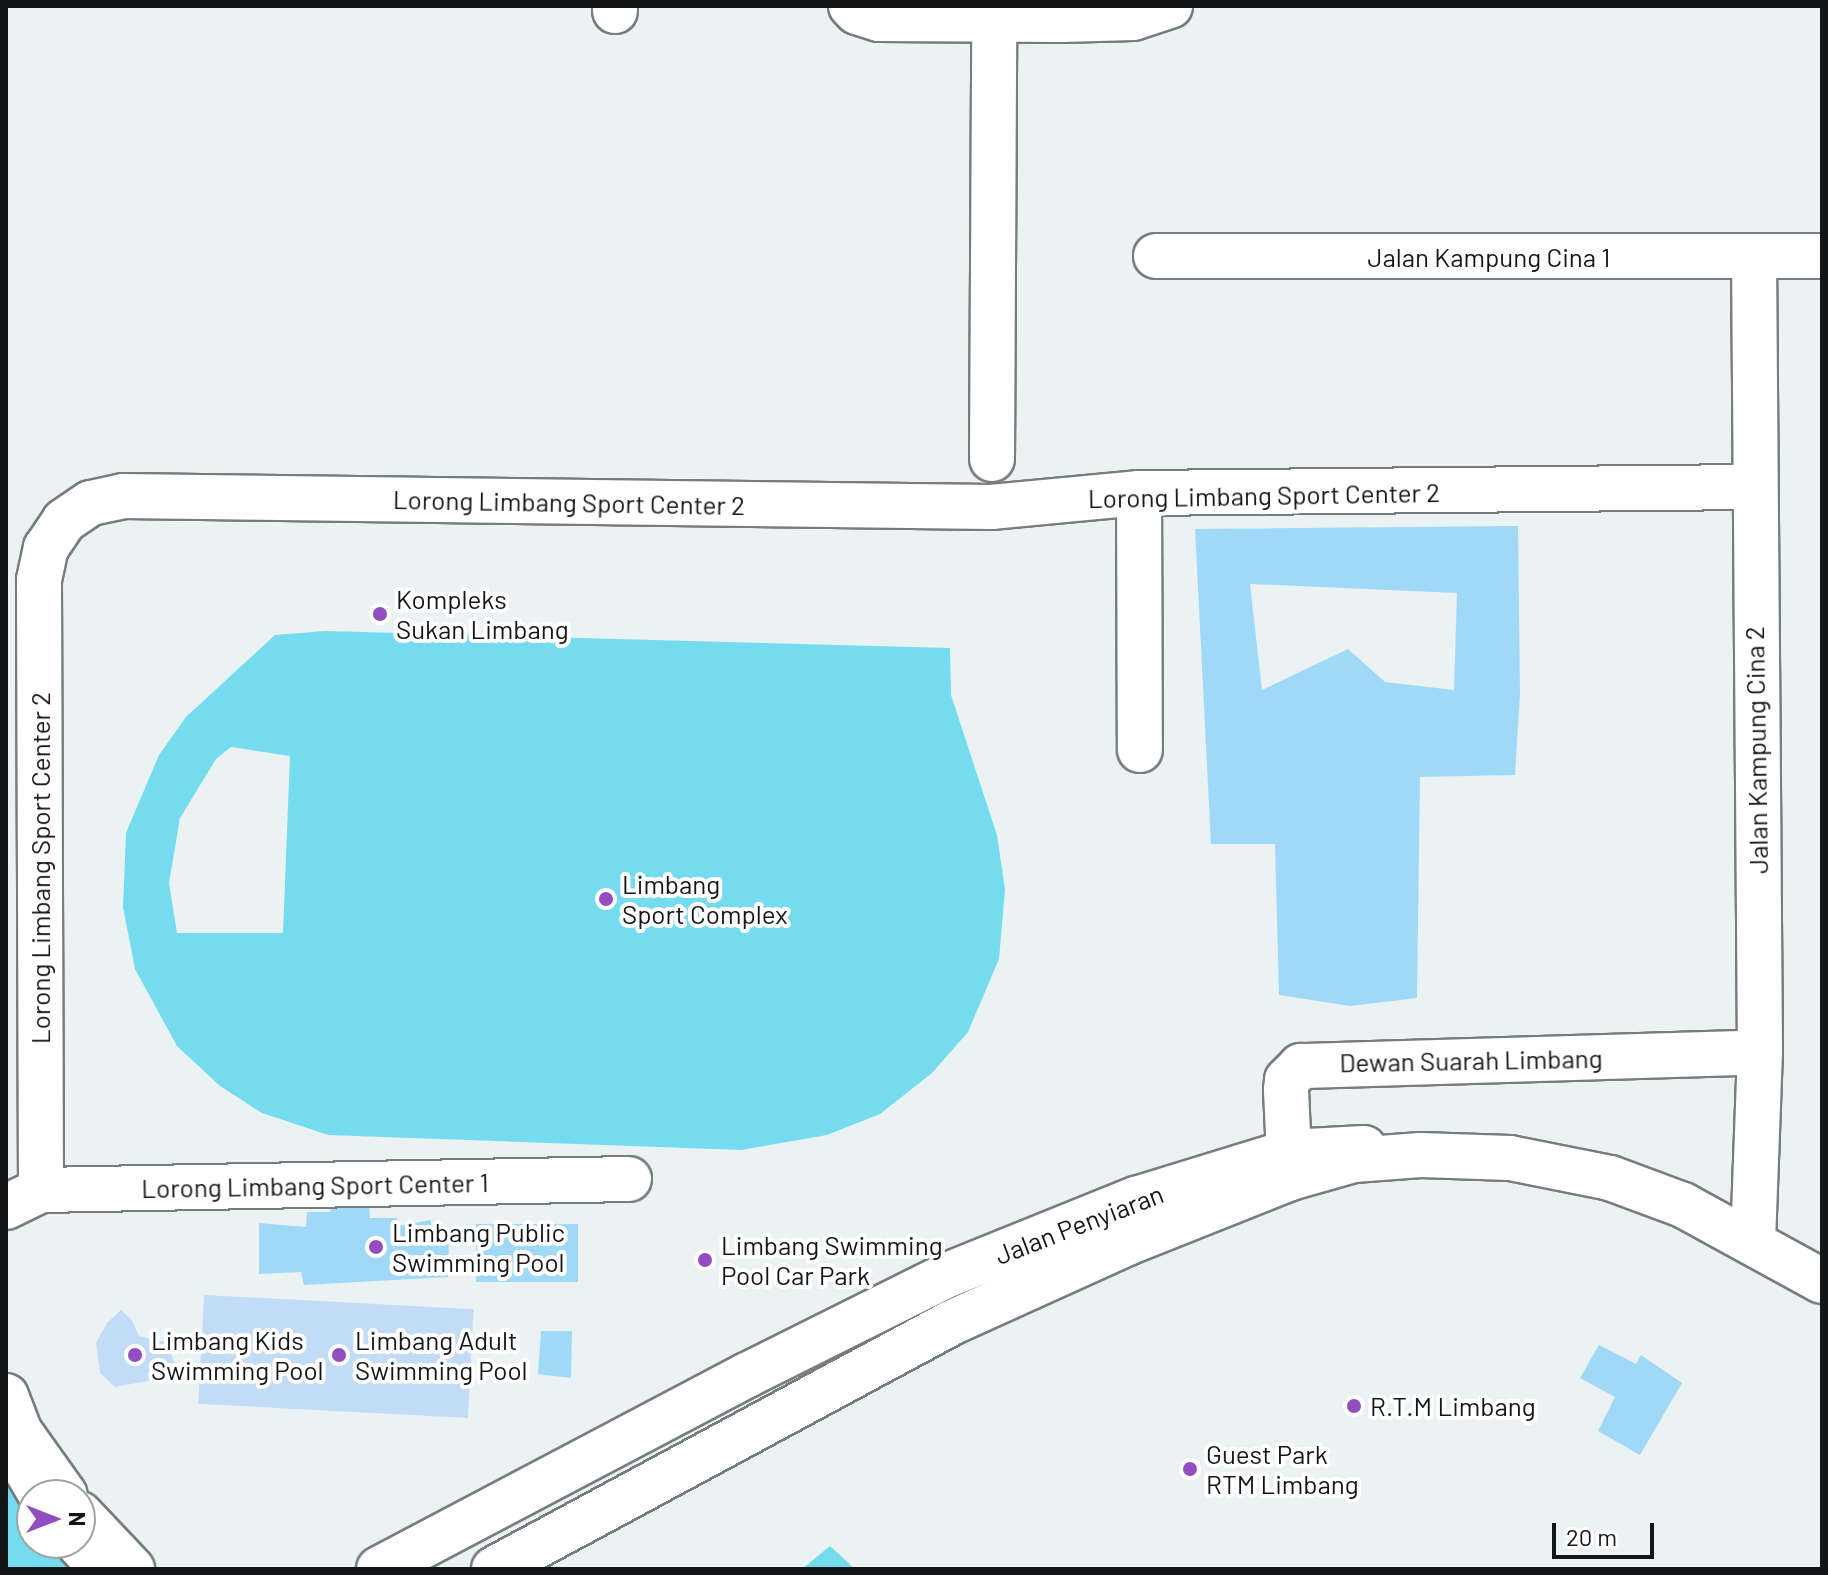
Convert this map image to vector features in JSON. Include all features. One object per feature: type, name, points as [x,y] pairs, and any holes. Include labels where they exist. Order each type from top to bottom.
[{"type":"main road","points":[[851,6],[857,12],[879,19],[994,19],[1062,13],[1133,18],[1170,6]]},
{"type":"main road","points":[[992,459],[994,19]]},
{"type":"main road","name":"Jalan Kampung Cina 1","points":[[1156,256],[1822,256]]},
{"type":"main road","name":"Jalan Kampung Cina 2","points":[[1753,1235],[1760,1052],[1753,487],[1754,258]]},
{"type":"main road","name":"Lorong Limbang Sport Center 2","points":[[24,1198],[39,580],[46,548],[64,521],[91,503],[123,496],[991,507],[1139,493],[1753,487]]},
{"type":"main road","points":[[1139,493],[1140,750]]},
{"type":"main road","name":"Dewan Suarah Limbang","points":[[1290,1165],[1287,1080],[1293,1072],[1310,1064],[1760,1052]]},
{"type":"main road","name":"Jalan Penyiaran","points":[[379,1569],[747,1375],[950,1274],[1136,1199],[1290,1165],[1421,1155],[1510,1158],[1610,1178],[1683,1205],[1822,1266]]},
{"type":"main road","name":"Jalan Penyiaran","points":[[494,1569],[951,1323],[1290,1165]]},
{"type":"main road","name":"Lorong Limbang Sport Center 1","points":[[24,1198],[629,1179]]},
{"type":"main road","name":"Jalan Penyiaran","points":[[1753,1235],[1822,1281]]},
{"type":"main road","points":[[6,1396],[20,1432],[54,1479]]},
{"type":"main road","points":[[6,1435],[32,1479]]},
{"type":"main road","points":[[96,1531],[132,1569]]},
{"type":"shaded area","name":"Limbang Sport Complex","points":[[325,631],[950,648],[951,695],[997,835],[1005,890],[999,959],[968,1032],[932,1073],[880,1114],[827,1135],[741,1150],[328,1135],[262,1113],[220,1086],[177,1046],[135,969],[123,907],[126,833],[159,755],[186,717],[275,635]],"holes":[[[231,747],[290,756],[283,933],[177,933],[169,883],[180,818],[216,759]]]},
{"type":"shaded area","name":"Limbang Adult Swimming Pool","points":[[204,1295],[474,1309],[468,1418],[198,1404]]},
{"type":"shaded area","name":"Limbang Kids Swimming Pool","points":[[121,1310],[132,1320],[139,1336],[166,1342],[176,1366],[164,1378],[115,1387],[100,1373],[96,1343],[107,1323]]},
{"type":"shaded area","points":[[6,1457],[18,1479],[16,1559],[83,1559],[93,1569],[6,1569]]},
{"type":"shaded area","points":[[830,1546],[855,1569],[802,1569]]},
{"type":"building","points":[[1518,526],[1520,695],[1515,775],[1420,777],[1417,998],[1350,1006],[1279,995],[1275,844],[1211,844],[1195,529]],"holes":[[[1250,584],[1457,593],[1454,690],[1385,682],[1348,649],[1262,690]]]},
{"type":"building","points":[[334,1198],[369,1199],[370,1218],[397,1218],[398,1226],[431,1220],[432,1230],[449,1228],[448,1277],[304,1285],[301,1272],[259,1274],[259,1223],[306,1227],[307,1212],[330,1212]]},
{"type":"building","points":[[476,1224],[578,1224],[578,1282],[476,1282]]},
{"type":"building","points":[[541,1331],[572,1331],[571,1378],[538,1374]]},
{"type":"building","points":[[1599,1345],[1636,1364],[1641,1355],[1682,1383],[1640,1455],[1598,1431],[1615,1397],[1580,1378]]},
{"type":"place","name":"Kompleks Sukan Limbang","points":[[380,614]]},
{"type":"place","name":"Limbang Sport Complex","points":[[606,899]]},
{"type":"place","name":"Limbang Public Swimming Pool","points":[[376,1247]]},
{"type":"place","name":"Limbang Swimming Pool Car Park","points":[[705,1260]]},
{"type":"place","name":"Limbang Kids Swimming Pool","points":[[135,1355]]},
{"type":"place","name":"Limbang Adult Swimming Pool","points":[[339,1355]]},
{"type":"place","name":"R.T.M Limbang","points":[[1354,1406]]},
{"type":"place","name":"Guest Park RTM Limbang","points":[[1190,1469]]}]
